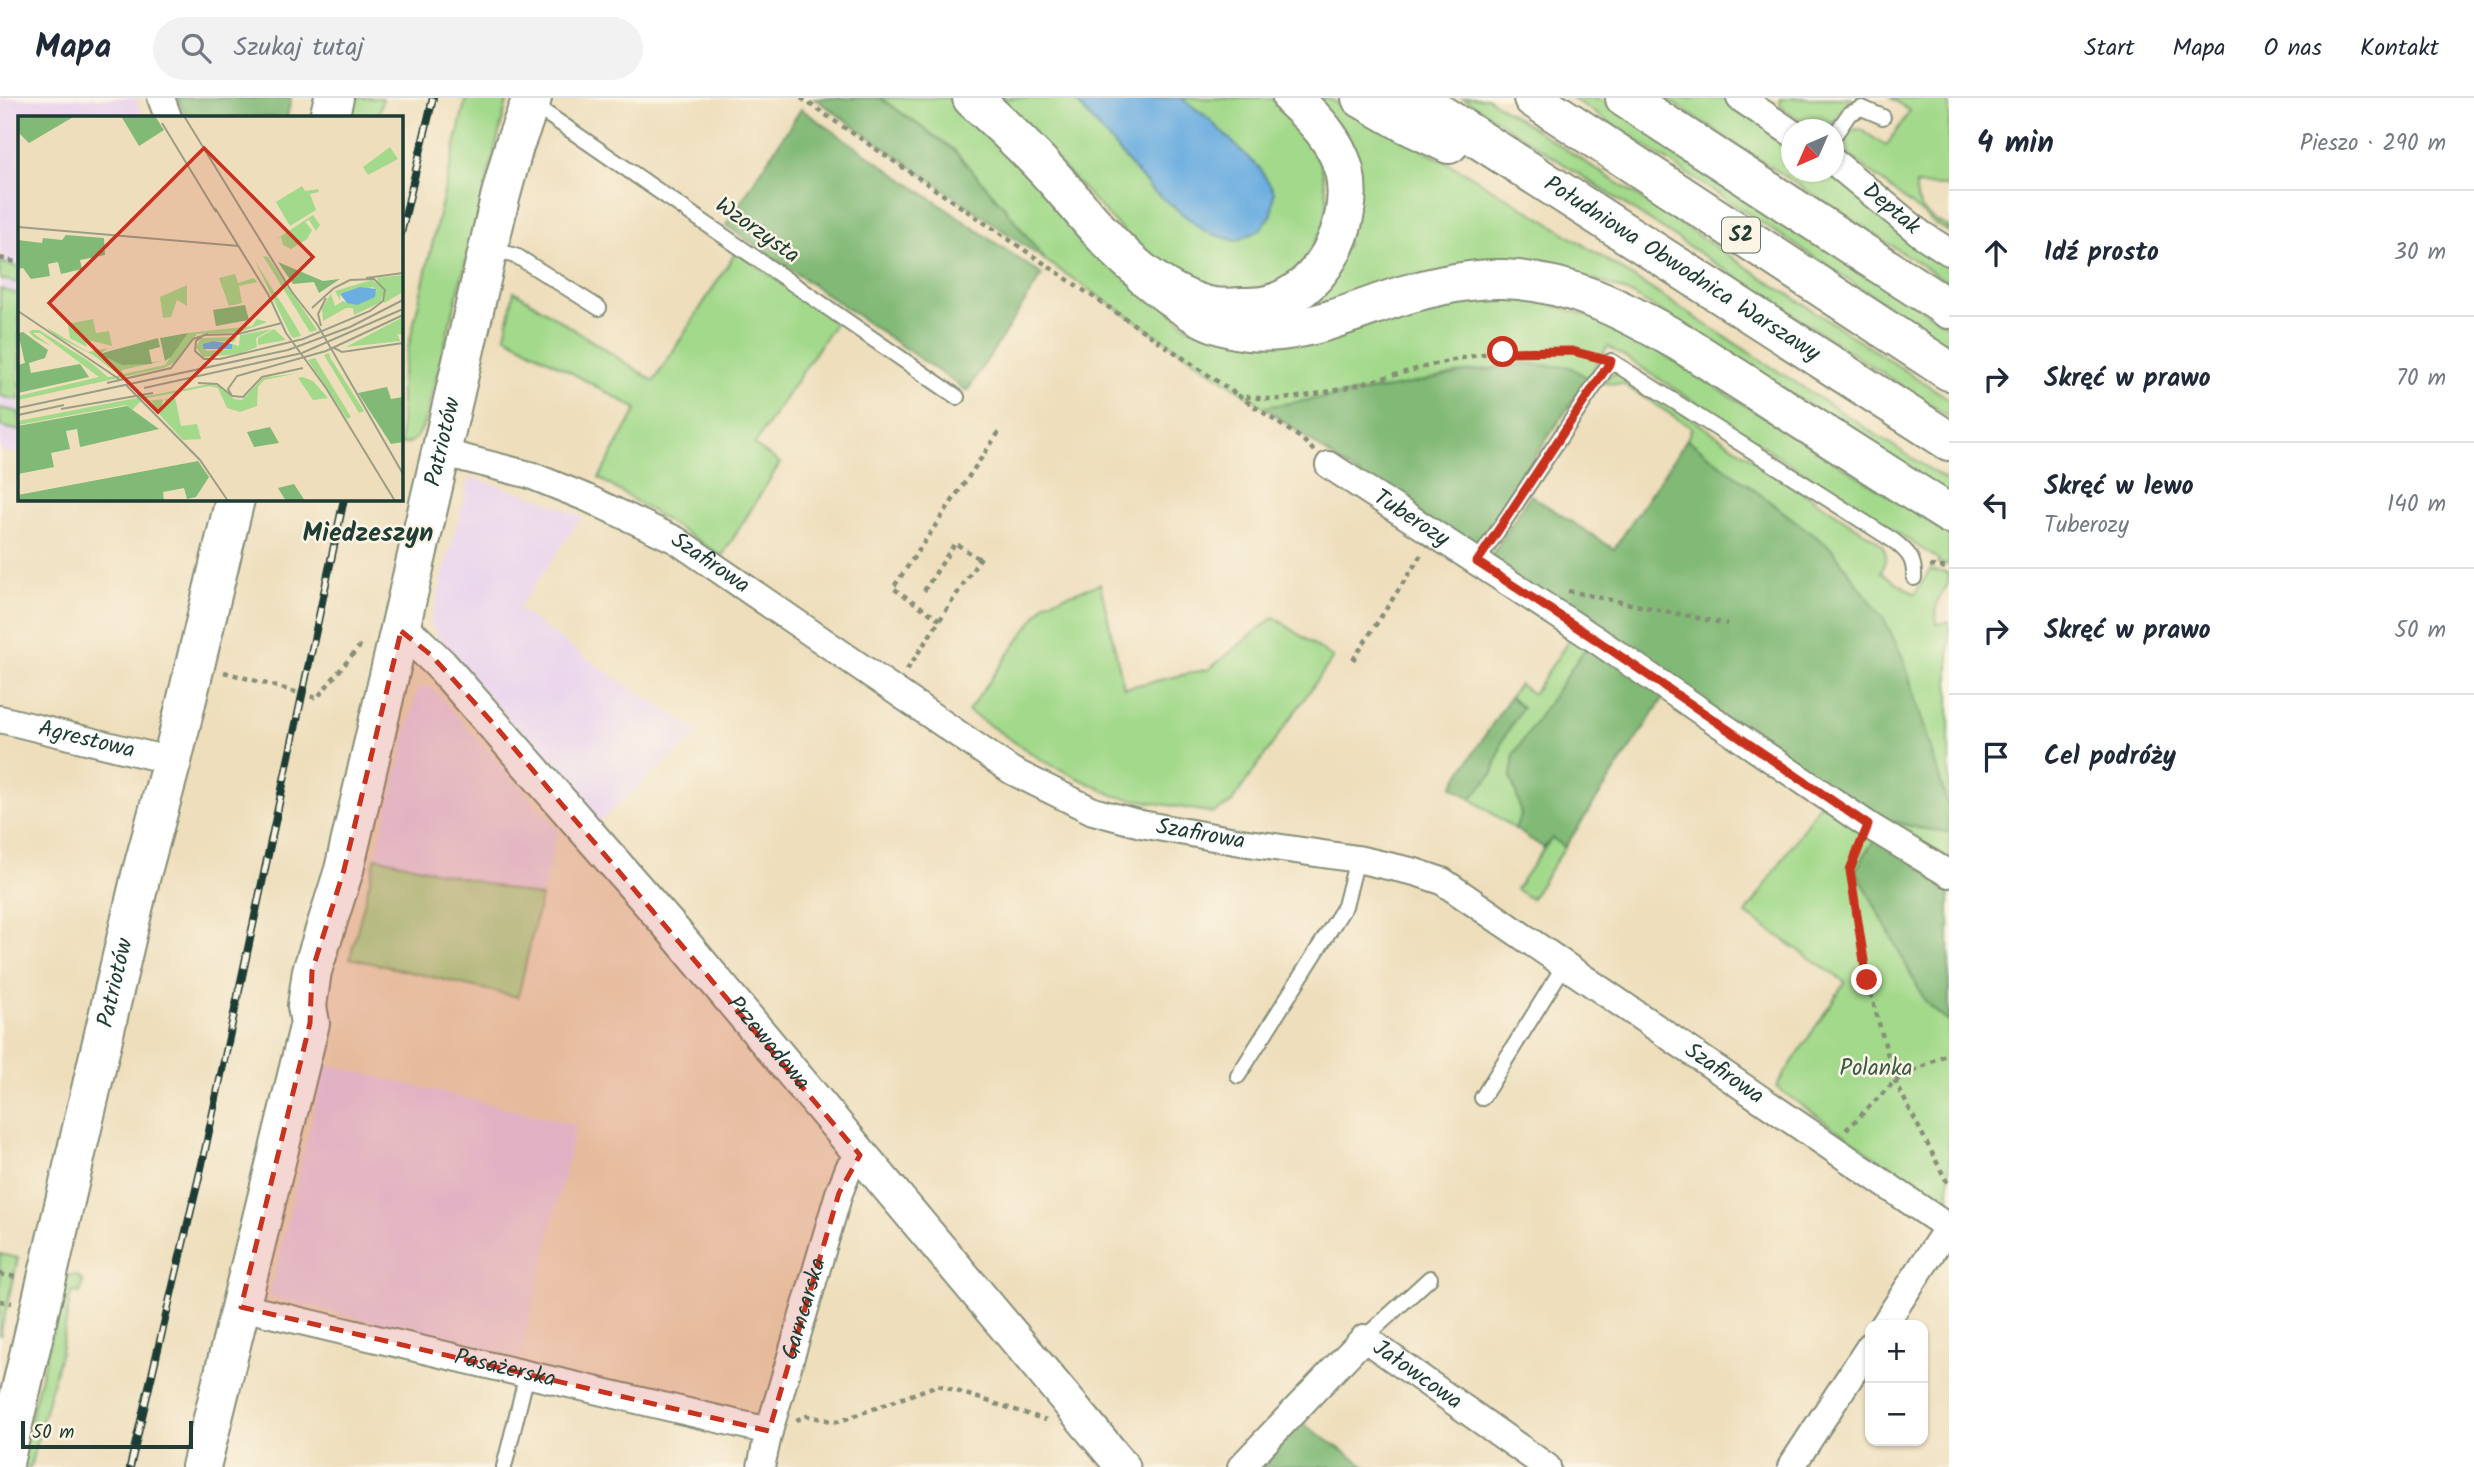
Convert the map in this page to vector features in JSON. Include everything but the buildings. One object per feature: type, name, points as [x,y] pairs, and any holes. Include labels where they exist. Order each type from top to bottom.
[{"type":"main road","points":[[329,116],[334,98]]},
{"type":"main road","points":[[972,98],[1004,127],[1144,276],[1202,317],[1236,329],[1272,332],[1308,328],[1406,294],[1461,282],[1502,279],[1548,284],[1588,294],[1635,316],[1680,342],[1949,514]]},
{"type":"main road","points":[[1144,276],[1180,296],[1207,306],[1234,307],[1264,306],[1282,299],[1317,274],[1334,250],[1343,226],[1346,201],[1344,170],[1331,140],[1309,113],[1292,98]]},
{"type":"main road","points":[[1361,98],[1405,123],[1587,209]]},
{"type":"main road","name":"Południowa Obwodnica Warszawy","points":[[1415,98],[1949,441]]},
{"type":"main road","name":"S2","points":[[1533,98],[1949,371]]},
{"type":"main road","points":[[1625,98],[1949,309]]},
{"type":"main road","name":"Patriotów","points":[[201,1467],[310,1023],[307,1006],[313,971],[344,870],[386,641],[440,452],[514,146],[531,100]]},
{"type":"main road","name":"Patriotów","points":[[3,1467],[141,875],[172,761],[235,500]]},
{"type":"street","points":[[161,98],[168,116]]},
{"type":"street","points":[[1740,98],[1781,126]]},
{"type":"street","name":"Deptak","points":[[1844,171],[1921,234],[1949,252]]},
{"type":"street","name":"Szafirowa","points":[[440,452],[530,475],[587,498],[676,540],[1012,771],[1093,811],[1141,824],[1357,859],[1442,881],[1949,1227]]},
{"type":"street","name":"Tuberozy","points":[[1329,465],[1595,639],[1868,825],[1949,874]]},
{"type":"street","name":"Przewodowa","points":[[386,641],[431,655],[499,730],[672,929],[1123,1467]]},
{"type":"street","name":"Agrestowa","points":[[0,719],[172,761]]},
{"type":"street","name":"Garncarska","points":[[761,1467],[769,1431],[839,1193],[849,1168],[860,1154]]},
{"type":"street","points":[[1887,1320],[1949,1227]]},
{"type":"street","name":"Pasażerska","points":[[241,1307],[769,1431]]},
{"type":"street","name":"Jałowcowa","points":[[1241,1467],[1364,1338],[1547,1467]]},
{"type":"street","points":[[1791,1467],[1865,1354]]},
{"type":"lane","name":"Wzorzysta","points":[[531,100],[957,397]]},
{"type":"lane","points":[[1844,121],[1849,114],[1862,108],[1883,117]]},
{"type":"lane","points":[[488,248],[518,257],[599,308]]},
{"type":"lane","points":[[1477,562],[1611,361],[1894,541],[1913,560],[1914,578]]},
{"type":"lane","points":[[1238,1076],[1345,906],[1357,859]]},
{"type":"lane","points":[[1482,1098],[1565,964]]},
{"type":"lane","points":[[1364,1338],[1430,1278]]},
{"type":"lane","points":[[504,1467],[527,1374]]},
{"type":"path","points":[[801,98],[1302,439],[1329,465]]},
{"type":"path","points":[[0,258],[18,263]]},
{"type":"path","points":[[1239,396],[1280,399],[1317,393],[1503,352],[1572,351],[1611,361]]},
{"type":"path","points":[[940,620],[893,588],[999,432]]},
{"type":"path","points":[[1353,660],[1435,534]]},
{"type":"path","points":[[922,647],[981,556],[955,543],[924,591]]},
{"type":"path","points":[[1565,591],[1727,624]]},
{"type":"path","points":[[223,671],[317,698],[359,647],[386,641]]},
{"type":"path","points":[[1868,825],[1850,870],[1867,980],[1895,1081],[1949,1186]]},
{"type":"path","points":[[1830,1146],[1895,1081],[1949,1053]]},
{"type":"path","points":[[0,1274],[18,1278]]},
{"type":"path","points":[[0,1301],[12,1304]]},
{"type":"path","points":[[769,1431],[807,1416],[838,1422],[938,1385],[1062,1424],[1078,1413]]},
{"type":"highlighted area","points":[[401,631],[431,655],[491,721],[860,1155],[839,1193],[769,1431],[241,1307],[310,1023],[312,971],[344,870]]},
{"type":"shaded area","points":[[0,98],[135,98],[143,116],[18,116],[18,455],[0,450]]},
{"type":"shaded area","points":[[470,477],[541,499],[582,517],[518,609],[597,666],[700,732],[598,823],[438,638],[430,623]]},
{"type":"shaded area","points":[[418,687],[431,687],[558,830],[541,897],[376,857]]},
{"type":"shaded area","points":[[325,1064],[576,1125],[520,1359],[269,1296]]},
{"type":"green space","points":[[178,98],[291,98],[287,116],[185,116]]},
{"type":"green space","points":[[351,98],[383,98],[378,116],[346,116]]},
{"type":"green space","points":[[466,98],[508,98],[426,417],[420,432],[406,444],[402,444],[402,375]]},
{"type":"green space","points":[[814,98],[880,98],[953,149],[1005,208],[1045,260]]},
{"type":"green space","points":[[880,98],[951,98],[987,128],[1188,328],[1457,299],[1526,297],[1617,325],[1949,533],[1949,565],[1937,563],[1939,560],[1608,346],[1588,378],[1570,367],[1525,364],[1264,407],[1045,260],[1005,208],[953,149]]},
{"type":"green space","points":[[997,98],[1073,98],[1152,190],[1236,241],[1260,230],[1272,214],[1207,117],[1181,98],[1273,98],[1291,115],[1321,163],[1328,201],[1324,226],[1302,265],[1268,287],[1217,292],[1151,261]]},
{"type":"green space","points":[[1308,98],[1328,98],[1464,172],[1551,224],[1949,482],[1949,496],[1676,320],[1627,292],[1597,280],[1370,291],[1297,309],[1347,245]]},
{"type":"green space","points":[[1463,98],[1487,98],[1949,399],[1949,417]]},
{"type":"green space","points":[[1572,98],[1598,98],[1944,323],[1949,327],[1949,346]]},
{"type":"green space","points":[[1665,98],[1724,98],[1781,136],[1781,174]]},
{"type":"green space","points":[[1780,98],[1851,98],[1835,119],[1800,119],[1780,106]]},
{"type":"green space","points":[[1891,98],[1949,98],[1949,184],[1916,185],[1916,193],[1924,212],[1949,227],[1949,232],[1844,151],[1846,131],[1860,129],[1886,146],[1910,111]]},
{"type":"green space","points":[[801,109],[1042,275],[967,391],[726,225]]},
{"type":"green space","points":[[1794,182],[1844,182],[1949,265],[1949,283]]},
{"type":"green space","points":[[736,252],[837,320],[754,445],[780,463],[722,556],[599,478],[637,409],[505,336],[514,291],[654,381]]},
{"type":"green space","points":[[0,262],[18,267],[18,283],[0,279]]},
{"type":"green space","points":[[0,289],[18,294],[18,400],[0,396]]},
{"type":"green space","points":[[1525,364],[1570,367],[1588,378],[1516,485],[1519,487],[1475,553],[1338,461],[1264,407],[1396,387],[1466,372]]},
{"type":"green space","points":[[1625,375],[1876,540],[1886,554],[1881,572],[1915,594],[1930,570],[1949,573],[1947,586],[1938,600],[1936,615],[1937,624],[1949,622],[1949,810],[1904,660],[1885,621],[1831,548],[1687,439],[1692,428],[1623,384],[1604,383],[1608,376]]},
{"type":"green space","points":[[0,408],[18,412],[18,431],[0,426]]},
{"type":"green space","points":[[1687,439],[1831,548],[1885,621],[1904,660],[1949,810],[1949,832],[1918,828],[1868,815],[1488,561],[1530,495],[1614,549]]},
{"type":"green space","points":[[1100,584],[1124,688],[1209,669],[1274,617],[1333,658],[1231,803],[1214,813],[1115,796],[1043,761],[968,711],[1046,602]]},
{"type":"green space","points":[[1573,634],[1588,644],[1514,754],[1511,778],[1521,816],[1515,829],[1471,799],[1493,773],[1503,739],[1522,708],[1510,697],[1519,684],[1533,694]]},
{"type":"green space","points":[[1588,644],[1666,694],[1565,847],[1552,838],[1544,848],[1515,829],[1521,816],[1511,778],[1514,754]]},
{"type":"green space","points":[[1510,697],[1522,708],[1503,739],[1493,773],[1471,799],[1452,786]]},
{"type":"green space","name":"Polanka","points":[[1823,799],[1876,836],[1947,1020],[1949,1018],[1949,1209],[1776,1087],[1845,982],[1746,914]]},
{"type":"green space","points":[[1868,815],[1918,828],[1949,832],[1949,859]]},
{"type":"green space","points":[[1876,836],[1949,891],[1947,1021],[1926,1003],[1856,870]]},
{"type":"green space","points":[[1552,837],[1565,847],[1531,899],[1516,889]]},
{"type":"green space","points":[[376,857],[541,897],[518,997],[350,958]]},
{"type":"green space","points":[[0,1254],[18,1258],[0,1336]]},
{"type":"green space","points":[[78,1276],[83,1282],[80,1293],[71,1292],[61,1351],[30,1467],[18,1467],[66,1277]]},
{"type":"green space","points":[[1296,1419],[1367,1467],[1251,1467]]},
{"type":"water","points":[[1073,98],[1181,98],[1207,117],[1260,169],[1274,191],[1272,214],[1260,230],[1236,241],[1206,232],[1152,190]]},
{"type":"railway","points":[[402,229],[433,98]]},
{"type":"railway","points":[[130,1467],[202,1164],[344,500]]},
{"type":"district","name":"Miedzeszyn","points":[[368,534]]},
{"type":"route","points":[[1503,352],[1572,351],[1611,361],[1477,562],[1868,825],[1850,870],[1867,980]]}]
